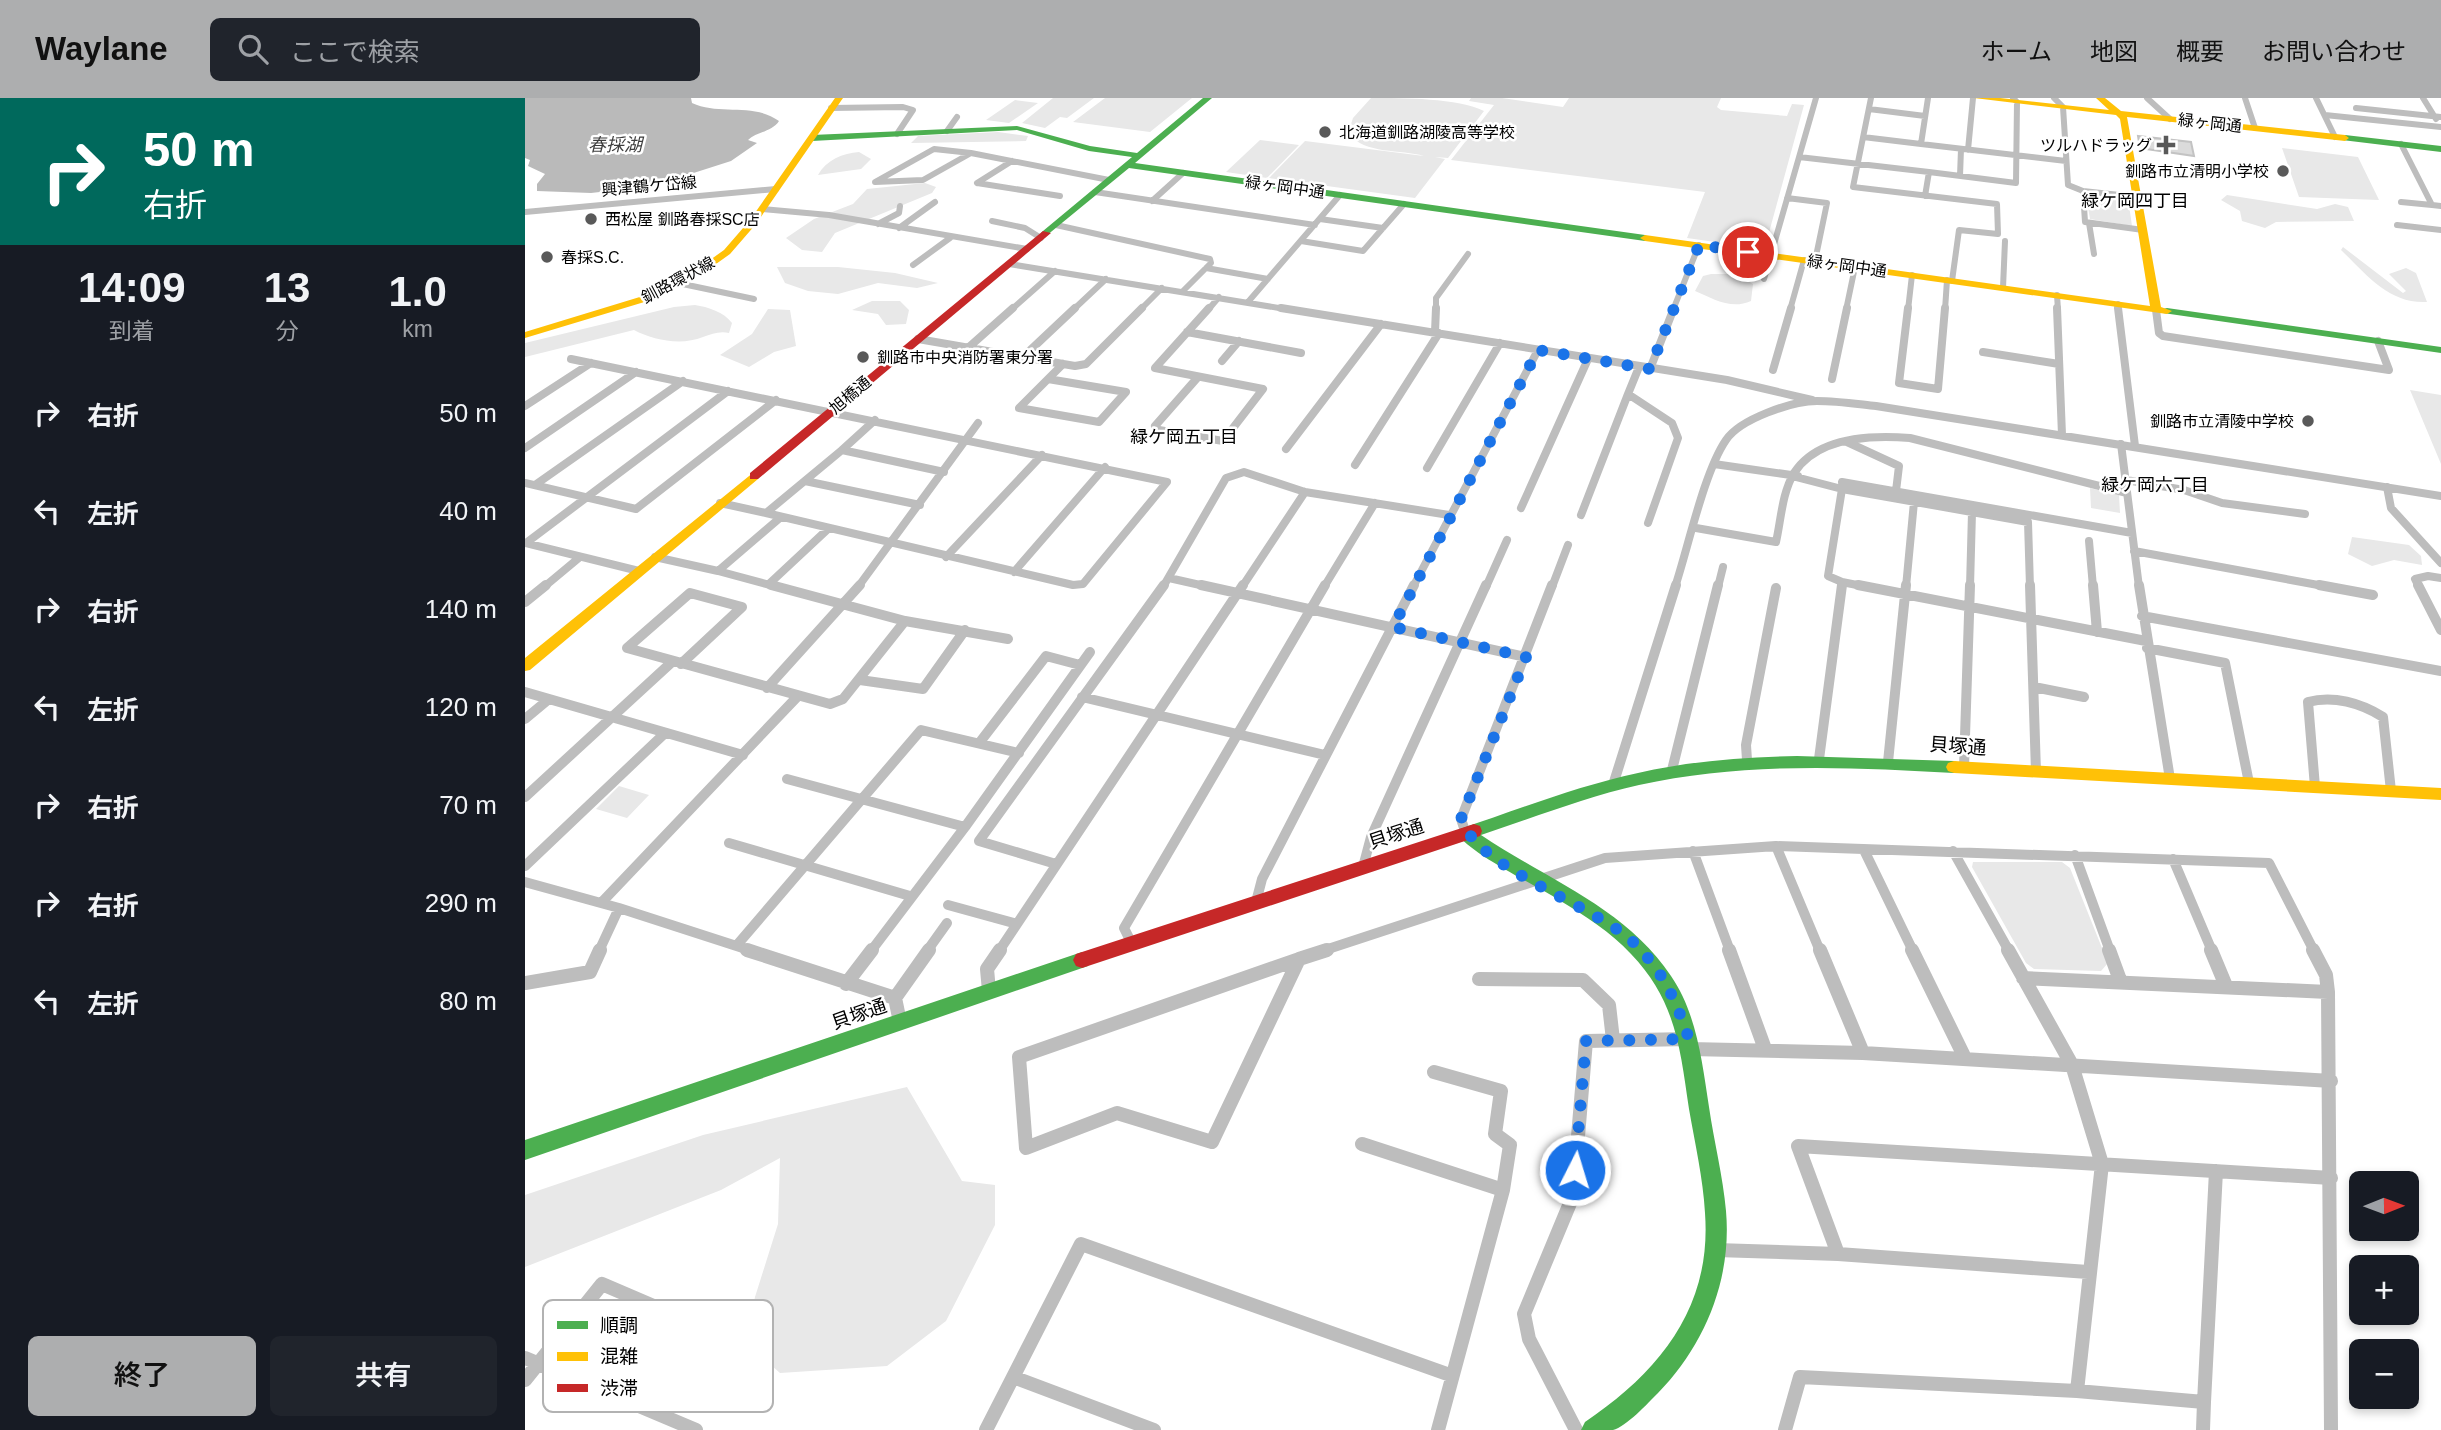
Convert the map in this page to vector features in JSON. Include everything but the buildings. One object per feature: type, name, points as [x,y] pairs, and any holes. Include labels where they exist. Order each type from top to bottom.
[{"type":"street","name":"旭橋通","points":[[525,666],[1208,98]]},
{"type":"street","points":[[1764,279],[1816,98]]},
{"type":"street","points":[[1871,98],[1853,187],[1997,204],[1998,234],[1959,230],[1950,280],[1938,389],[1899,383],[1912,275]]},
{"type":"street","points":[[1921,144],[1928,98]]},
{"type":"street","points":[[1960,176],[1976,98]]},
{"type":"street","name":"緑ヶ岡通","points":[[1976,98],[2058,103],[2119,113],[2441,149]]},
{"type":"street","points":[[2100,98],[2125,118],[2159,333],[2163,336],[2389,370],[2378,341]]},
{"type":"street","points":[[2147,98],[2170,119]]},
{"type":"street","points":[[2245,98],[2255,128]]},
{"type":"street","points":[[2316,98],[2335,137]]},
{"type":"street","points":[[2325,115],[2441,127],[2438,117],[2423,98]]},
{"type":"street","points":[[1799,157],[2016,183],[2015,100]]},
{"type":"street","points":[[835,103],[913,110],[897,134]]},
{"type":"street","name":"釧路環状線","points":[[525,335],[606,313],[678,283],[727,252],[762,209],[835,103]]},
{"type":"street","points":[[2058,103],[2068,185],[2083,191],[2138,197]]},
{"type":"street","points":[[2356,108],[2438,117]]},
{"type":"street","points":[[1869,109],[1925,116]]},
{"type":"street","points":[[947,131],[957,117]]},
{"type":"street","name":"緑ヶ岡中通","points":[[811,138],[1025,129],[1183,173],[2441,350]]},
{"type":"street","points":[[1863,137],[2066,161]]},
{"type":"street","points":[[2402,144],[2432,205]]},
{"type":"street","points":[[971,153],[923,180],[875,182],[934,149],[971,153],[1109,180]]},
{"type":"street","points":[[1012,161],[977,183],[1061,197]]},
{"type":"street","points":[[1925,196],[1929,172]]},
{"type":"street","points":[[1152,201],[1183,173]]},
{"type":"street","name":"興津鶴ケ岱線","points":[[525,212],[776,188]]},
{"type":"street","points":[[2083,191],[2085,222],[2143,230]]},
{"type":"street","points":[[1095,192],[1318,222],[1383,228]]},
{"type":"street","points":[[1248,302],[1341,195]]},
{"type":"street","points":[[1773,369],[1827,203],[1787,198]]},
{"type":"street","points":[[899,228],[935,202]]},
{"type":"street","points":[[2401,202],[2441,206]]},
{"type":"street","points":[[1301,241],[1363,251],[1404,204]]},
{"type":"street","points":[[878,224],[899,213],[900,206]]},
{"type":"street","points":[[762,209],[829,215],[950,238],[1027,249]]},
{"type":"street","points":[[992,221],[1025,228],[1041,237]]},
{"type":"street","points":[[2089,223],[2094,254]]},
{"type":"street","points":[[1056,225],[1210,259],[1211,263],[1182,291]]},
{"type":"street","points":[[2397,225],[2441,230]]},
{"type":"street","points":[[913,265],[950,238]]},
{"type":"street","points":[[2003,288],[2005,241]]},
{"type":"street","points":[[1650,369],[1699,245]]},
{"type":"street","points":[[1355,465],[1437,332],[1436,298],[1468,254]]},
{"type":"street","points":[[1009,264],[1727,380],[1815,401],[1876,406],[2440,497]]},
{"type":"street","points":[[1832,379],[1855,267]]},
{"type":"street","points":[[1206,268],[1268,279]]},
{"type":"street","points":[[969,347],[1055,271]]},
{"type":"street","points":[[1023,357],[1106,279]]},
{"type":"street","points":[[678,283],[754,299]]},
{"type":"street","points":[[918,339],[1063,364],[1086,364],[1162,288]]},
{"type":"street","points":[[2056,295],[2062,435]]},
{"type":"street","points":[[1198,377],[1155,426],[1159,430],[1223,441],[1263,389],[1155,368],[1219,297]]},
{"type":"street","points":[[2118,304],[2135,446]]},
{"type":"street","points":[[1286,449],[1381,324]]},
{"type":"street","points":[[1187,332],[1301,353]]},
{"type":"street","points":[[1222,361],[1239,341]]},
{"type":"street","points":[[1427,468],[1500,343]]},
{"type":"street","points":[[1257,902],[1262,879],[1325,755],[1449,514],[1538,350]]},
{"type":"street","points":[[1983,352],[2059,364]]},
{"type":"street","points":[[571,359],[1105,467],[1167,482],[1083,584],[1073,585],[720,503]]},
{"type":"street","points":[[1521,508],[1588,359]]},
{"type":"street","points":[[525,406],[591,363]]},
{"type":"street","points":[[1048,379],[1126,393],[1099,422],[1019,408],[1048,379],[1063,364]]},
{"type":"street","points":[[1581,515],[1639,367]]},
{"type":"street","points":[[525,448],[636,372]]},
{"type":"street","points":[[530,484],[683,381]]},
{"type":"street","points":[[525,543],[728,391]]},
{"type":"street","points":[[1627,394],[1677,429],[1678,438],[1648,523]]},
{"type":"street","points":[[530,484],[636,509],[776,400]]},
{"type":"street","points":[[1613,785],[1714,464],[1726,439],[1740,425],[1776,410],[1815,401]]},
{"type":"street","points":[[766,513],[875,420]]},
{"type":"street","points":[[767,688],[815,642],[891,544],[978,423]]},
{"type":"street","points":[[1696,528],[1776,542],[1792,476],[1808,457],[1875,435],[1910,438],[2127,494]]},
{"type":"street","points":[[1847,442],[1899,466],[1896,491]]},
{"type":"street","points":[[2121,444],[2146,645],[2169,779]]},
{"type":"street","points":[[842,450],[944,471]]},
{"type":"street","points":[[946,557],[1042,455]]},
{"type":"street","points":[[1714,464],[1896,491],[2132,533]]},
{"type":"street","points":[[1014,572],[1105,467]]},
{"type":"street","points":[[1056,864],[979,841],[1169,578],[1189,535],[1226,478],[1244,472],[1305,492],[1449,514]]},
{"type":"street","points":[[1792,476],[1842,489],[2028,522],[2036,772]]},
{"type":"street","points":[[2126,480],[2184,490],[2222,503],[2305,514]]},
{"type":"street","points":[[805,481],[920,505]]},
{"type":"street","points":[[2387,487],[2391,508],[2441,563]]},
{"type":"street","points":[[1842,489],[1828,576],[1842,582],[2097,632],[2225,663],[2249,783]]},
{"type":"street","points":[[989,992],[987,970],[1305,492]]},
{"type":"street","points":[[1888,762],[1914,502]]},
{"type":"street","points":[[1132,944],[1124,928],[1236,733],[1375,503]]},
{"type":"street","points":[[1963,767],[1972,512]]},
{"type":"street","points":[[718,571],[782,517]]},
{"type":"street","points":[[769,584],[829,528]]},
{"type":"street","points":[[1363,867],[1371,837],[1507,540]]},
{"type":"street","points":[[2089,541],[2097,632]]},
{"type":"street","points":[[525,543],[639,570]]},
{"type":"street","points":[[1568,545],[1461,819],[1466,834],[1495,857],[1631,941],[1671,989],[1690,1044],[1714,1200],[1716,1250],[1701,1306],[1658,1381],[1628,1409],[1593,1430]]},
{"type":"street","points":[[2134,551],[2372,594]]},
{"type":"street","points":[[525,602],[580,557]]},
{"type":"street","points":[[655,557],[769,584],[905,621],[1008,639]]},
{"type":"street","points":[[1672,770],[1723,567]]},
{"type":"street","points":[[2441,578],[2428,576],[2415,579],[2441,630]]},
{"type":"street","points":[[1169,578],[1526,657]]},
{"type":"street","points":[[1819,759],[1842,582]]},
{"type":"street","points":[[1747,760],[1746,745],[1776,588]]},
{"type":"street","points":[[525,797],[613,718],[677,663],[742,607],[690,593],[627,648],[677,663],[767,688],[830,704],[843,699],[905,621]]},
{"type":"street","points":[[2142,616],[2441,671]]},
{"type":"street","points":[[860,680],[923,689],[965,631]]},
{"type":"street","points":[[846,984],[1020,753],[1090,652]]},
{"type":"street","points":[[980,742],[1047,656],[1080,664]]},
{"type":"street","points":[[2034,687],[2084,697]]},
{"type":"street","points":[[525,692],[743,755]]},
{"type":"street","points":[[602,902],[798,696]]},
{"type":"street","points":[[1082,697],[1325,755]]},
{"type":"street","points":[[2315,787],[2308,702],[2317,698],[2373,710],[2383,717],[2391,792]]},
{"type":"street","points":[[525,719],[549,699]]},
{"type":"street","points":[[737,946],[921,730],[1020,753]]},
{"type":"street","points":[[525,866],[665,733]]},
{"type":"street","name":"貝塚通","points":[[525,1150],[1257,902],[1613,785],[1672,770],[1747,760],[1819,759],[2441,794]]},
{"type":"street","points":[[787,779],[965,827]]},
{"type":"street","points":[[729,843],[910,896]]},
{"type":"street","points":[[1299,959],[1212,1142],[1117,1112],[1026,1149],[1019,1057],[1299,959],[1605,858],[1776,846],[1953,850],[2269,863],[2326,975],[2328,992],[2331,1081],[2331,1430]]},
{"type":"street","points":[[1776,846],[1863,1053]]},
{"type":"street","points":[[1864,850],[1965,1058]]},
{"type":"street","points":[[1953,850],[2072,1065],[2102,1164],[2077,1391]]},
{"type":"street","points":[[1693,851],[1765,1049]]},
{"type":"street","points":[[2075,855],[2120,980]]},
{"type":"street","points":[[2173,859],[2226,986]]},
{"type":"street","points":[[525,881],[602,902],[895,998]]},
{"type":"street","points":[[948,905],[1017,924]]},
{"type":"street","points":[[525,984],[590,972],[619,908]]},
{"type":"street","points":[[900,1022],[895,998],[947,923]]},
{"type":"street","points":[[2023,978],[2120,980],[2328,992]]},
{"type":"street","points":[[1479,979],[1583,980],[1609,1006],[1613,1040]]},
{"type":"street","points":[[1576,1430],[1529,1339],[1524,1314],[1573,1196],[1586,1041],[1613,1040],[1965,1058],[2331,1081]]},
{"type":"street","points":[[1434,1072],[1501,1091],[1495,1134],[1510,1145],[1503,1190],[1437,1430]]},
{"type":"street","points":[[1362,1144],[1503,1190]]},
{"type":"street","points":[[1838,1254],[1798,1146],[2331,1178]]},
{"type":"street","points":[[2203,1430],[2216,1171]]},
{"type":"street","points":[[986,1430],[1081,1244],[1450,1375]]},
{"type":"street","points":[[1716,1250],[1838,1254],[2088,1272]]},
{"type":"street","points":[[587,1300],[602,1284],[639,1300]]},
{"type":"street","points":[[525,1380],[531,1361],[543,1348]]},
{"type":"street","points":[[1013,1377],[1154,1430]]},
{"type":"street","points":[[1785,1430],[1800,1377],[2077,1391],[2204,1402]]},
{"type":"street","points":[[653,1412],[696,1430]]},
{"type":"shaded area","points":[[1053,98],[1094,98],[1067,118],[1060,117],[1045,128],[1022,123]]},
{"type":"shaded area","points":[[1105,98],[1192,98],[1150,132],[1073,122]]},
{"type":"shaded area","points":[[1371,98],[1445,101],[1484,111],[1448,158],[1435,157],[1445,159],[1415,198],[1269,178],[1305,141],[1424,156],[1373,148],[1355,140],[1348,133],[1353,118]]},
{"type":"shaded area","points":[[1471,98],[1502,98],[1563,107],[1569,98],[1721,98],[1717,107],[1721,110],[1787,116],[1792,104],[1804,105],[1765,247],[1757,248],[1687,238],[1705,192],[1451,160],[1494,105],[1469,101]]},
{"type":"shaded area","points":[[1015,100],[1038,103],[1009,123],[986,120]]},
{"type":"shaded area","points":[[998,132],[1028,136],[1026,141],[911,143],[918,136]]},
{"type":"shaded area","points":[[1260,140],[1299,145],[1267,178],[1226,172]]},
{"type":"shaded area","points":[[2282,148],[2358,157],[2379,200],[2299,197]]},
{"type":"shaded area","points":[[859,152],[871,159],[861,169],[818,175],[835,158]]},
{"type":"shaded area","points":[[925,183],[936,187],[932,193],[835,233],[822,252],[802,250],[786,238],[814,219],[853,204],[867,189]]},
{"type":"shaded area","points":[[2091,193],[2128,198],[2132,226],[2090,219],[2086,195]]},
{"type":"shaded area","points":[[2227,195],[2317,209],[2335,204],[2348,207],[2354,221],[2276,222],[2265,228],[2242,221],[2240,211],[2221,200]]},
{"type":"shaded area","points":[[2343,247],[2403,293],[2406,291],[2389,274],[2406,268],[2416,273],[2427,302],[2401,298],[2379,286],[2341,250]]},
{"type":"shaded area","points":[[777,267],[838,267],[895,273],[938,283],[917,288],[878,283],[838,294],[808,291],[785,283]]},
{"type":"shaded area","points":[[1736,274],[1753,284],[1751,301],[1730,304],[1695,291],[1703,276]]},
{"type":"shaded area","points":[[872,301],[900,301],[909,310],[906,324],[886,325],[878,314],[852,310]]},
{"type":"shaded area","points":[[695,305],[725,316],[732,323],[729,333],[677,341],[650,337],[634,330],[525,357],[525,343],[674,307]]},
{"type":"shaded area","points":[[768,309],[790,310],[796,346],[774,352],[749,367],[720,355],[752,334]]},
{"type":"shaded area","points":[[2410,390],[2441,395],[2441,464]]},
{"type":"shaded area","points":[[2090,488],[2119,495],[2120,513],[2091,508]]},
{"type":"shaded area","points":[[2352,537],[2409,545],[2421,556],[2422,565],[2394,560],[2372,566],[2348,554]]},
{"type":"shaded area","points":[[619,786],[649,795],[627,818],[596,809]]},
{"type":"shaded area","points":[[1973,862],[2062,862],[2070,868],[2108,963],[2101,971],[2034,969],[2026,963],[1972,867]]},
{"type":"shaded area","points":[[907,1087],[962,1181],[995,1185],[995,1225],[946,1321],[887,1366],[780,1373],[773,1367],[773,1300],[754,1300],[778,1224],[780,1158],[721,1190],[525,1267],[525,1195],[703,1135]]},
{"type":"water","name":"春採湖","points":[[525,98],[691,98],[692,103],[703,107],[758,112],[779,121],[748,140],[757,143],[731,161],[653,186],[591,193],[537,191],[537,184],[545,174],[528,166],[530,160],[525,158]]},
{"type":"traffic: fast","points":[[1046,233],[1208,98]]},
{"type":"traffic: fast","points":[[812,138],[1017,128],[1089,148],[1139,156]]},
{"type":"traffic: fast","points":[[2345,138],[2441,149]]},
{"type":"traffic: fast","points":[[1127,165],[1645,238]]},
{"type":"traffic: fast","points":[[2167,311],[2441,350]]},
{"type":"traffic: fast","points":[[1474,831],[1599,789],[1681,771],[1797,762],[1954,767]]},
{"type":"traffic: fast","points":[[1466,834],[1591,911],[1636,947],[1666,983],[1681,1016],[1690,1052],[1716,1214],[1716,1249],[1712,1278],[1703,1305],[1676,1354],[1638,1396],[1593,1430]]},
{"type":"traffic: fast","points":[[525,1150],[1082,960]]},
{"type":"traffic: slow","points":[[525,335],[647,298],[706,267],[727,252],[753,222],[839,98]]},
{"type":"traffic: slow","points":[[1978,98],[2345,138]]},
{"type":"traffic: slow","points":[[2100,98],[2124,118],[2156,310]]},
{"type":"traffic: slow","points":[[1645,238],[2167,311]]},
{"type":"traffic: slow","points":[[525,666],[754,476]]},
{"type":"traffic: slow","points":[[1954,767],[2441,794]]},
{"type":"traffic: jam","points":[[754,476],[1046,233]]},
{"type":"traffic: jam","points":[[1082,960],[1474,831]]},
{"type":"place","name":"北海道釧路湖陵高等学校","points":[[1325,132]]},
{"type":"place","name":"ツルハドラッグ","points":[[2166,145]]},
{"type":"place","name":"釧路市立清明小学校","points":[[2283,171]]},
{"type":"place","name":"西松屋 釧路春採SC店","points":[[591,219]]},
{"type":"place","name":"春採S.C.","points":[[547,257]]},
{"type":"place","name":"釧路市中央消防署東分署","points":[[863,357]]},
{"type":"place","name":"釧路市立清陵中学校","points":[[2308,421]]},
{"type":"district","name":"緑ケ岡四丁目","points":[[2135,201]]},
{"type":"district","name":"緑ケ岡五丁目","points":[[1184,437]]},
{"type":"district","name":"緑ケ岡六丁目","points":[[2155,485]]},
{"type":"route","points":[[1575,1170],[1586,1041],[1689,1039],[1671,989],[1631,941],[1495,857],[1466,834],[1461,819],[1526,657],[1393,627],[1449,514],[1538,350],[1650,369],[1699,245],[1748,252]]}]
